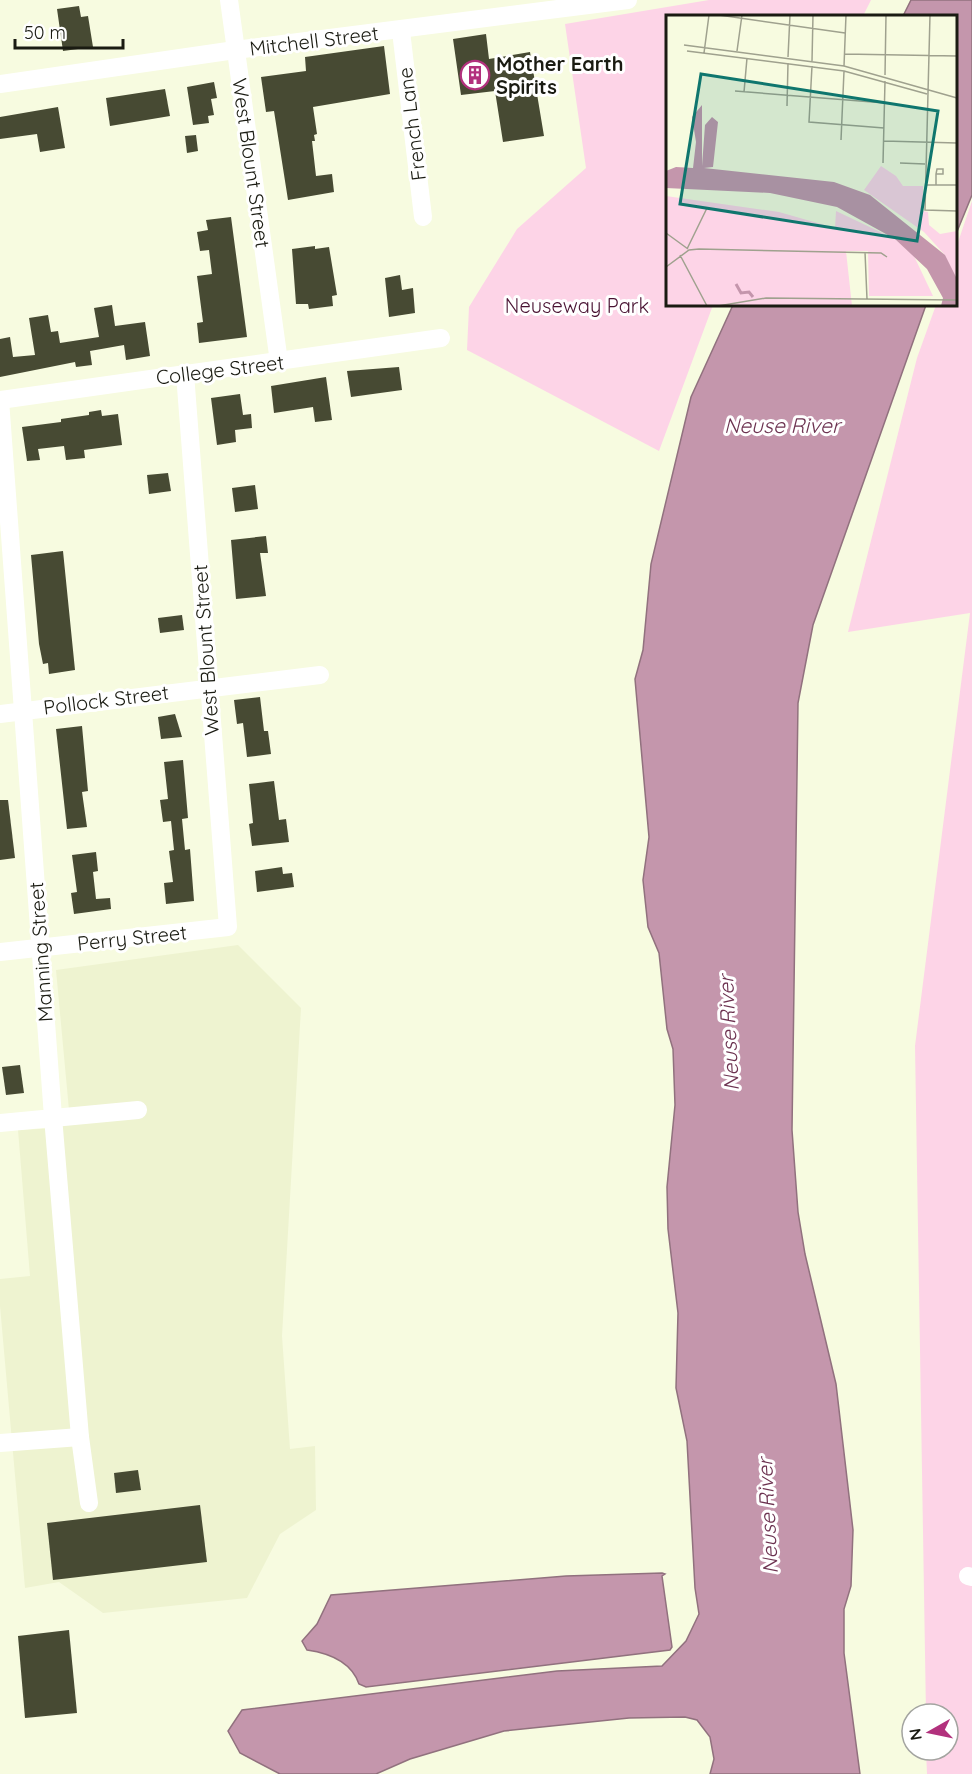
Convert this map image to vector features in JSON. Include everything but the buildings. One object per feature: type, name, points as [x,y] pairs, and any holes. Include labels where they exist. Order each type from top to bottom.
[{"type":"street","name":"West Blount Street","points":[[229,0],[279,362]]},
{"type":"street","name":"Mitchell Street","points":[[0,84],[235,50],[401,31],[549,6],[628,0]]},
{"type":"street","name":"French Lane","points":[[401,31],[423,217]]},
{"type":"street","name":"College Street","points":[[0,400],[441,338]]},
{"type":"street","name":"West Blount Street","points":[[185,374],[228,927]]},
{"type":"street","name":"Manning Street","points":[[0,400],[53,1117],[80,1437],[89,1503]]},
{"type":"street","name":"Pollock Street","points":[[0,714],[320,675]]},
{"type":"street","name":"Perry Street","points":[[0,952],[228,927]]},
{"type":"street","points":[[0,1123],[138,1110]]},
{"type":"street","points":[[0,1443],[80,1437]]},
{"type":"shaded area","points":[[238,945],[301,1008],[282,1336],[290,1449],[315,1446],[316,1510],[280,1534],[247,1598],[103,1613],[59,1582],[25,1588],[0,1306],[0,1279],[30,1276],[18,1130],[60,1128],[69,1110],[56,970]]},
{"type":"green space","name":"Neuseway Park","points":[[709,0],[871,0],[864,15],[666,15],[666,306],[713,306],[659,451],[467,350],[469,307],[517,229],[586,168],[565,24]]},
{"type":"green space","points":[[972,201],[972,1774],[927,1774],[926,1762],[960,1762],[960,1702],[926,1702],[915,1046],[970,613],[848,632],[917,358],[936,306],[957,306],[957,245]]},
{"type":"water","points":[[911,0],[972,0],[972,195],[957,232],[957,15],[904,15]]},
{"type":"water","name":"Neuse River","points":[[733,306],[926,306],[813,625],[798,703],[792,1130],[798,1212],[805,1254],[836,1384],[853,1530],[851,1586],[844,1609],[844,1653],[860,1774],[710,1774],[714,1759],[710,1737],[697,1720],[685,1717],[629,1718],[504,1731],[410,1759],[376,1774],[280,1774],[240,1753],[228,1731],[242,1710],[557,1671],[662,1666],[686,1641],[699,1614],[695,1588],[687,1441],[676,1388],[678,1313],[668,1229],[667,1187],[675,1105],[673,1049],[667,1029],[659,953],[648,927],[643,880],[649,837],[635,679],[643,650],[651,564],[691,397]]},
{"type":"water","points":[[665,1574],[662,1576],[672,1647],[670,1650],[366,1687],[359,1684],[345,1664],[323,1653],[307,1650],[302,1641],[317,1624],[331,1595],[566,1576]]},
{"type":"place","name":"Mother Earth Spirits","points":[[475,75]]}]
